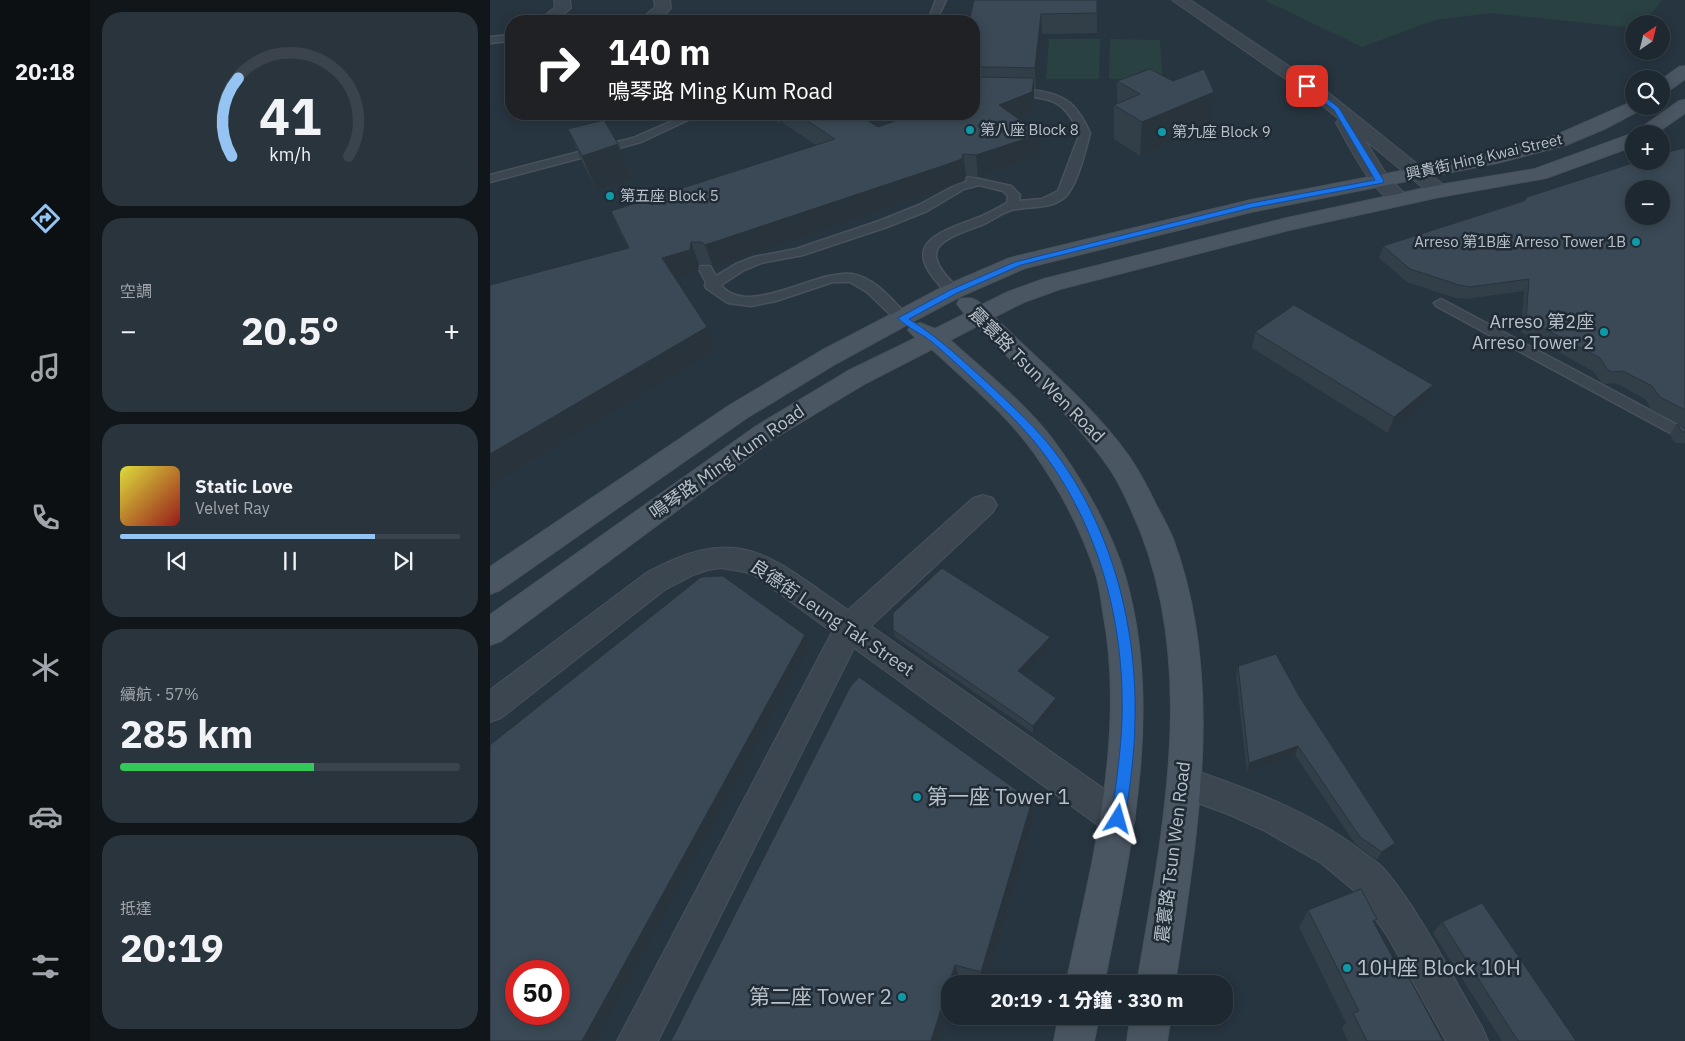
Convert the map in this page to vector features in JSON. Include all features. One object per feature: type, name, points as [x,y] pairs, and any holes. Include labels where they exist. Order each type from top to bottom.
[{"type":"main road","points":[[1672,86],[1685,71]]},
{"type":"main road","points":[[1670,102],[1684,106]]},
{"type":"main road","points":[[1656,125],[1684,106]]},
{"type":"main road","name":"興貴街 Hing Kwai Street","points":[[954,292],[1027,261],[1251,206],[1490,159],[1559,141],[1598,125],[1625,111]]},
{"type":"main road","name":"興貴街 Hing Kwai Street","points":[[980,315],[1016,297],[1078,276],[1287,224],[1439,191],[1538,174],[1625,143]]},
{"type":"main road","name":"震寰路 Tsun Wen Road","points":[[954,292],[980,315],[1086,421],[1109,448],[1130,478],[1148,511],[1175,586],[1187,672],[1185,783],[1157,975]]},
{"type":"main road","name":"鳴琴路 Ming Kum Road","points":[[490,582],[739,411],[829,358],[954,292]]},
{"type":"main road","name":"鳴琴路 Ming Kum Road","points":[[490,632],[764,433],[798,411],[857,377],[980,315]]},
{"type":"main road","points":[[902,318],[934,338],[1018,417],[1044,446],[1086,512],[1103,551],[1114,588],[1128,671],[1129,717],[1118,819],[1087,975]]},
{"type":"main road","points":[[1074,1041],[1077,1025]]},
{"type":"main road","points":[[1147,1041],[1150,1025]]},
{"type":"street","points":[[554,15],[563,8],[562,0]]},
{"type":"street","points":[[657,15],[663,8],[662,0]]},
{"type":"street","points":[[1180,0],[1285,70],[1419,173],[1439,191]]},
{"type":"street","points":[[1336,109],[1380,181],[1400,200]]},
{"type":"street","points":[[637,1041],[850,627],[983,505]]},
{"type":"street","name":"良德街 Leung Tak Street","points":[[490,708],[656,581],[682,566],[713,557],[745,559],[764,567],[1118,819]]},
{"type":"street","points":[[1185,783],[1275,818],[1333,850],[1370,880],[1401,924],[1468,1041]]},
{"type":"lane","points":[[935,15],[941,0]]},
{"type":"lane","points":[[490,40],[505,39]]},
{"type":"lane","points":[[954,292],[940,278],[930,264],[929,256],[933,245],[943,234],[979,221],[1013,205],[1039,203],[1053,199],[1064,191],[1086,133],[1079,121],[1063,103],[1035,95],[980,93]]},
{"type":"lane","points":[[490,179],[637,140],[682,120]]},
{"type":"lane","points":[[711,285],[740,267],[758,260],[799,252],[883,224],[923,208],[974,181],[1007,188],[1014,196],[1013,205]]},
{"type":"lane","points":[[705,269],[711,285],[720,293],[737,301],[760,301],[785,295],[831,278],[853,278],[878,294],[902,318]]},
{"type":"lane","points":[[1442,303],[1685,436]]},
{"type":"green space","points":[[1264,0],[1662,0],[1651,15],[1625,15],[1625,27],[1491,13],[1435,20],[1362,47]]},
{"type":"green space","points":[[1049,39],[1100,39],[1099,79],[1046,79]]},
{"type":"green space","points":[[1110,39],[1160,40],[1163,80],[1109,79]]},
{"type":"building","points":[[974,0],[1097,0],[1097,13],[1041,14],[1035,68],[980,67],[980,15],[970,15]]},
{"type":"building","points":[[1150,69],[1173,81],[1204,69],[1214,92],[1142,122],[1114,105],[1140,94],[1117,81]]},
{"type":"building","points":[[980,77],[1034,78],[1032,92],[999,105],[1040,134],[976,155],[963,154],[962,159],[945,165],[705,245],[702,242],[691,242],[690,250],[662,258],[707,327],[490,454],[490,285],[629,248],[611,211],[835,139],[806,120],[867,120],[878,127],[898,120],[980,120]]},
{"type":"building","points":[[604,120],[618,144],[582,156],[568,129]]},
{"type":"building","points":[[1685,148],[1685,410],[1660,397],[1652,386],[1623,371],[1612,372],[1607,369],[1600,358],[1526,319],[1529,279],[1470,287],[1459,285],[1410,269],[1383,246],[1524,201],[1527,197],[1625,166],[1625,170],[1670,170],[1670,152]]},
{"type":"building","points":[[1294,305],[1433,385],[1394,417],[1255,332]]},
{"type":"building","points":[[1677,424],[1685,428],[1685,432],[1682,432]]},
{"type":"building","points":[[942,568],[1050,637],[1018,671],[1056,698],[1033,726],[893,630],[893,613]]},
{"type":"building","points":[[723,576],[805,635],[582,1041],[490,1041],[490,745],[701,577]]},
{"type":"building","points":[[1276,654],[1299,696],[1395,843],[1382,852],[1360,837],[1298,746],[1249,763],[1238,666]]},
{"type":"building","points":[[859,677],[1032,801],[981,972],[955,965],[952,975],[941,975],[941,1009],[931,1041],[671,1041],[850,687]]},
{"type":"building","points":[[1361,889],[1377,919],[1373,921],[1402,975],[1407,974],[1443,1041],[1367,1041],[1353,1013],[1359,1011],[1308,910]]},
{"type":"building","points":[[1482,903],[1576,1041],[1518,1041],[1442,922]]},
{"type":"place","name":"第八座 Block 8","points":[[970,130]]},
{"type":"place","name":"第九座 Block 9","points":[[1162,132]]},
{"type":"place","name":"第五座 Block 5","points":[[610,196]]},
{"type":"place","name":"Arreso 第1B座 Arreso Tower 1B","points":[[1636,242]]},
{"type":"place","name":"Arreso 第2座 Arreso Tower 2","points":[[1604,332]]},
{"type":"place","name":"第一座 Tower 1","points":[[917,797]]},
{"type":"place","name":"10H座 Block 10H","points":[[1347,968]]},
{"type":"place","name":"第二座 Tower 2","points":[[902,997]]},
{"type":"route","points":[[1118,819],[1129,717],[1128,671],[1117,602],[1103,551],[1086,512],[1044,446],[1018,417],[934,338],[902,318],[954,292],[1018,264],[1251,206],[1380,181],[1336,109],[1307,86]]}]
